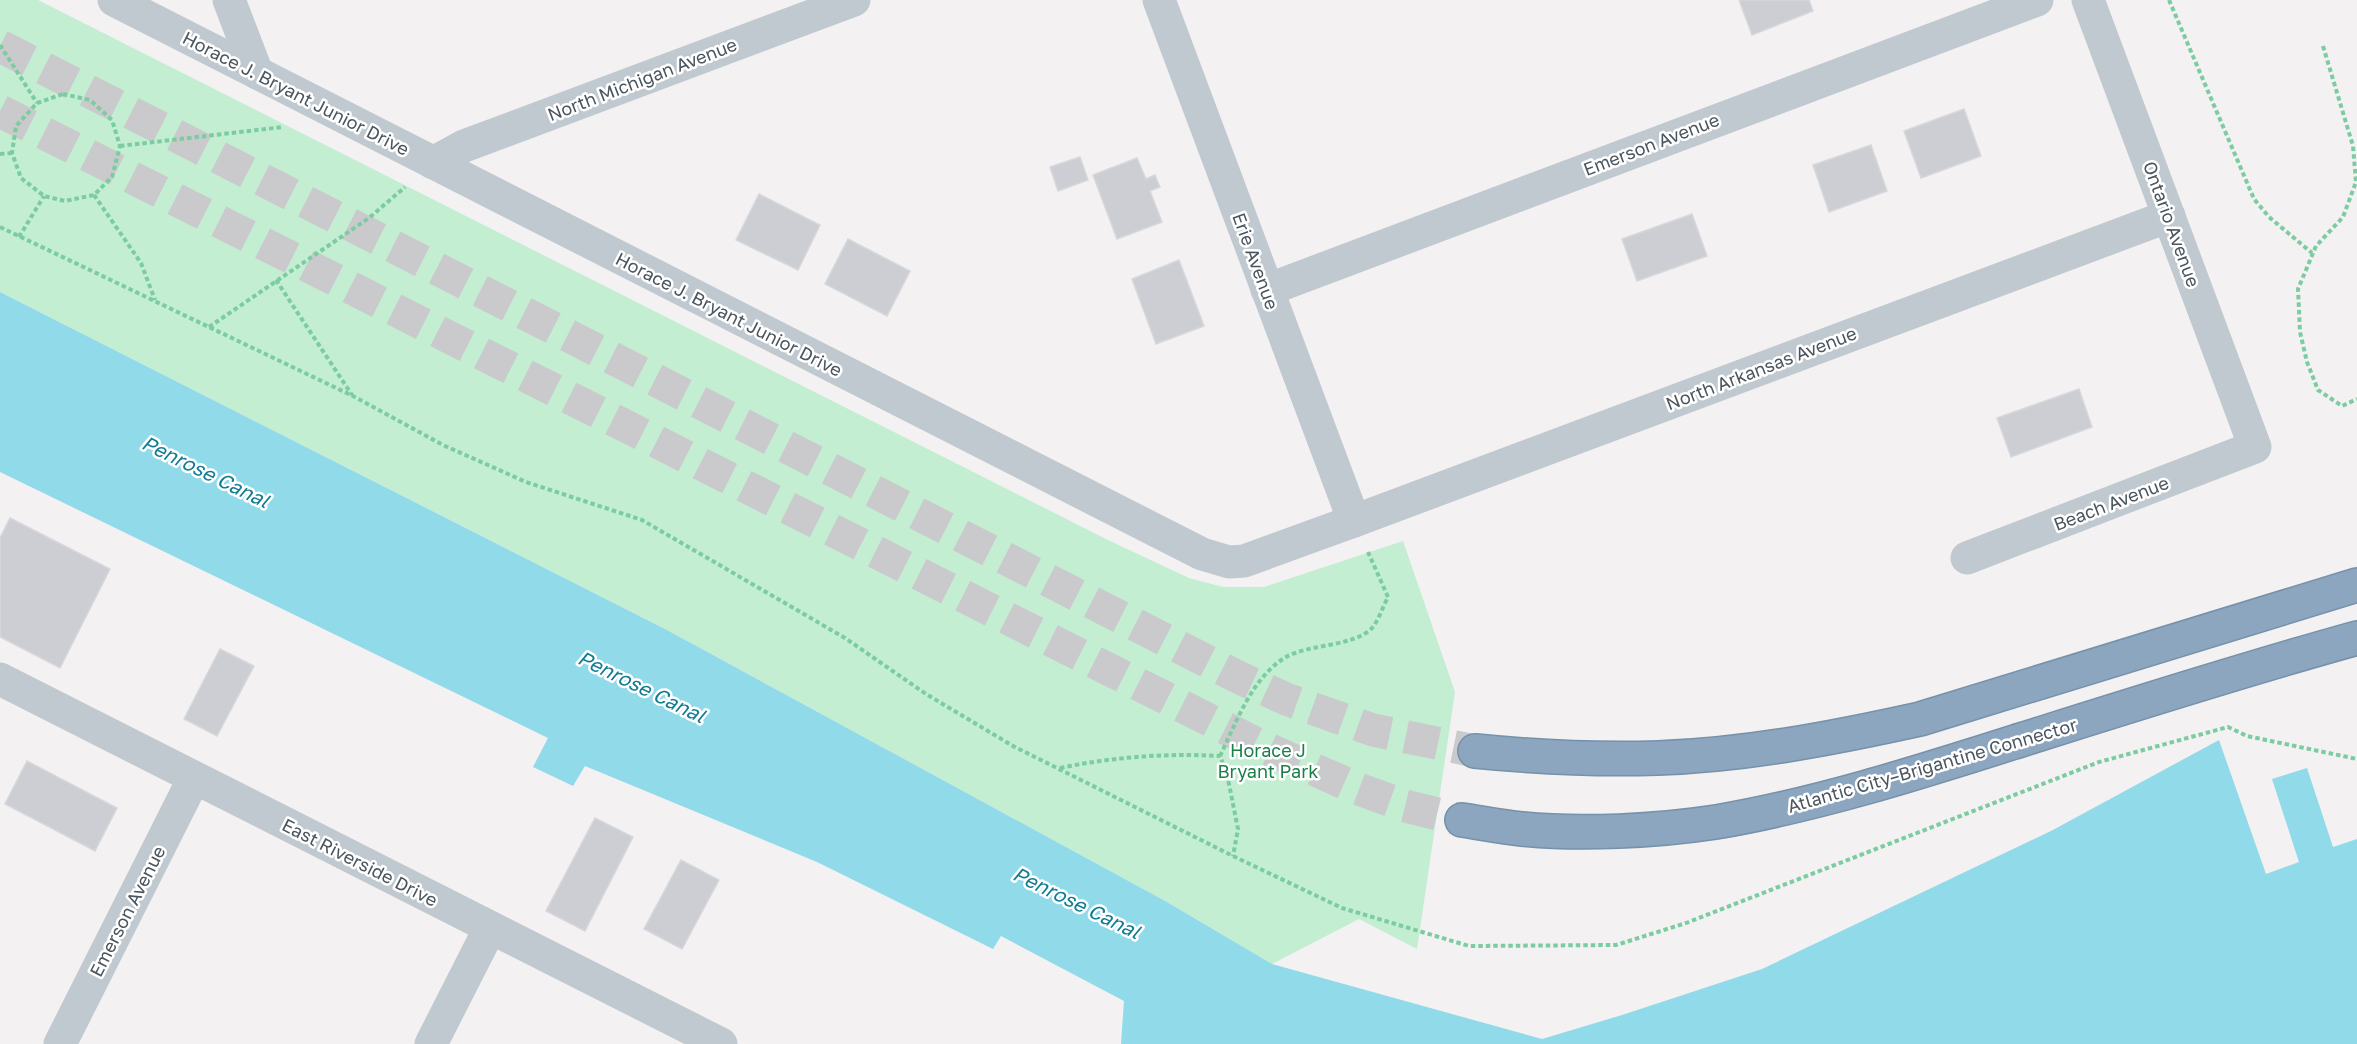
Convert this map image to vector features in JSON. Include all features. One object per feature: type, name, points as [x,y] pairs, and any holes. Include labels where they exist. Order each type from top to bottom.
[{"type":"highway","points":[[1475,751],[1535,757],[1659,758],[1791,744],[1856,733],[1942,712],[2357,585]]},
{"type":"highway","name":"Atlantic City–Brigantine Connector","points":[[1462,820],[1523,829],[1584,831],[1714,822],[1780,810],[1902,777],[2207,681],[2357,638]]},
{"type":"street","name":"Horace J. Bryant Junior Drive","points":[[114,0],[1216,560],[1244,561],[1354,521]]},
{"type":"street","points":[[229,0],[257,73]]},
{"type":"street","name":"North Michigan Avenue","points":[[433,163],[464,146],[854,0]]},
{"type":"street","name":"Erie Avenue","points":[[1159,0],[1354,521]]},
{"type":"street","name":"Emerson Avenue","points":[[1267,290],[2037,0]]},
{"type":"street","name":"Ontario Avenue","points":[[2088,0],[2255,447]]},
{"type":"street","name":"North Arkansas Avenue","points":[[1354,521],[2169,216]]},
{"type":"street","name":"Beach Avenue","points":[[1967,558],[2255,447]]},
{"type":"street","name":"East Riverside Drive","points":[[0,679],[721,1044]]},
{"type":"street","name":"Emerson Avenue","points":[[60,1044],[194,778]]},
{"type":"street","points":[[431,1044],[490,928]]},
{"type":"path","points":[[2169,0],[2254,199],[2270,217],[2313,253]]},
{"type":"path","points":[[0,45],[37,103]]},
{"type":"path","points":[[2323,46],[2353,146],[2356,182],[2343,217],[2316,246],[2298,289],[2301,332],[2307,362],[2318,390],[2342,406],[2357,399]]},
{"type":"path","points":[[63,94],[90,100],[112,120],[120,146],[112,177],[94,195],[65,201],[44,196],[21,178],[12,153],[16,126],[37,103],[63,94]]},
{"type":"path","points":[[120,146],[291,126]]},
{"type":"path","points":[[0,154],[12,153]]},
{"type":"path","points":[[208,327],[369,218],[433,163]]},
{"type":"path","points":[[94,195],[141,263],[155,301]]},
{"type":"path","points":[[19,237],[44,196]]},
{"type":"path","points":[[0,227],[353,396],[443,445],[526,482],[642,520],[845,638],[967,720],[1233,856],[1342,908],[1469,946],[1616,945],[1686,923],[2098,762],[2228,727],[2247,736],[2357,759]]},
{"type":"path","points":[[276,280],[353,396]]},
{"type":"path","points":[[1233,856],[1238,829],[1227,774],[1220,756],[1246,703],[1265,676],[1287,657],[1343,642],[1371,629],[1388,597],[1354,521]]},
{"type":"path","points":[[1059,768],[1095,761],[1181,754],[1220,756]]},
{"type":"green space","name":"Horace J Bryant Park","points":[[0,0],[38,0],[1108,540],[1189,578],[1223,587],[1264,587],[1403,541],[1455,692],[1417,949],[1359,919],[1272,964],[1167,902],[667,630],[0,292]]},
{"type":"water","name":"Penrose Canal","points":[[0,292],[667,630],[1167,902],[1272,964],[1542,1039],[1762,969],[2051,831],[2219,740],[2266,874],[2299,862],[2272,779],[2307,768],[2333,847],[2357,839],[2357,1044],[1121,1044],[1124,1001],[1001,936],[993,949],[817,862],[585,766],[573,786],[533,767],[548,738],[0,472]]},
{"type":"building","points":[[1739,0],[1809,0],[1813,11],[1752,35]]},
{"type":"building","points":[[1964,109],[1981,156],[1921,178],[1904,131]]},
{"type":"building","points":[[1871,145],[1887,191],[1829,212],[1813,165]]},
{"type":"building","points":[[1080,157],[1088,180],[1058,191],[1050,167]]},
{"type":"building","points":[[1137,158],[1146,179],[1155,175],[1160,187],[1150,191],[1162,222],[1117,239],[1093,175]]},
{"type":"building","points":[[759,194],[820,225],[798,270],[736,240]]},
{"type":"building","points":[[1692,214],[1707,256],[1637,281],[1622,239]]},
{"type":"building","points":[[848,239],[910,271],[887,316],[825,284]]},
{"type":"building","points":[[1179,260],[1204,326],[1156,344],[1132,279]]},
{"type":"building","points":[[2079,389],[2092,427],[2011,457],[1997,418]]},
{"type":"building","points":[[10,518],[110,569],[60,668],[0,637],[0,538]]},
{"type":"building","points":[[220,649],[254,666],[217,736],[184,719]]},
{"type":"building","points":[[27,761],[117,808],[95,851],[5,804]]},
{"type":"building","points":[[595,818],[633,837],[585,931],[546,911]]},
{"type":"building","points":[[681,860],[719,880],[682,949],[644,929]]},
{"type":"tunnel","points":[[0,46],[1236,676],[1286,699],[1373,730],[1475,751]]},
{"type":"tunnel","points":[[0,111],[1259,745],[1356,788],[1405,806],[1462,820]]}]
